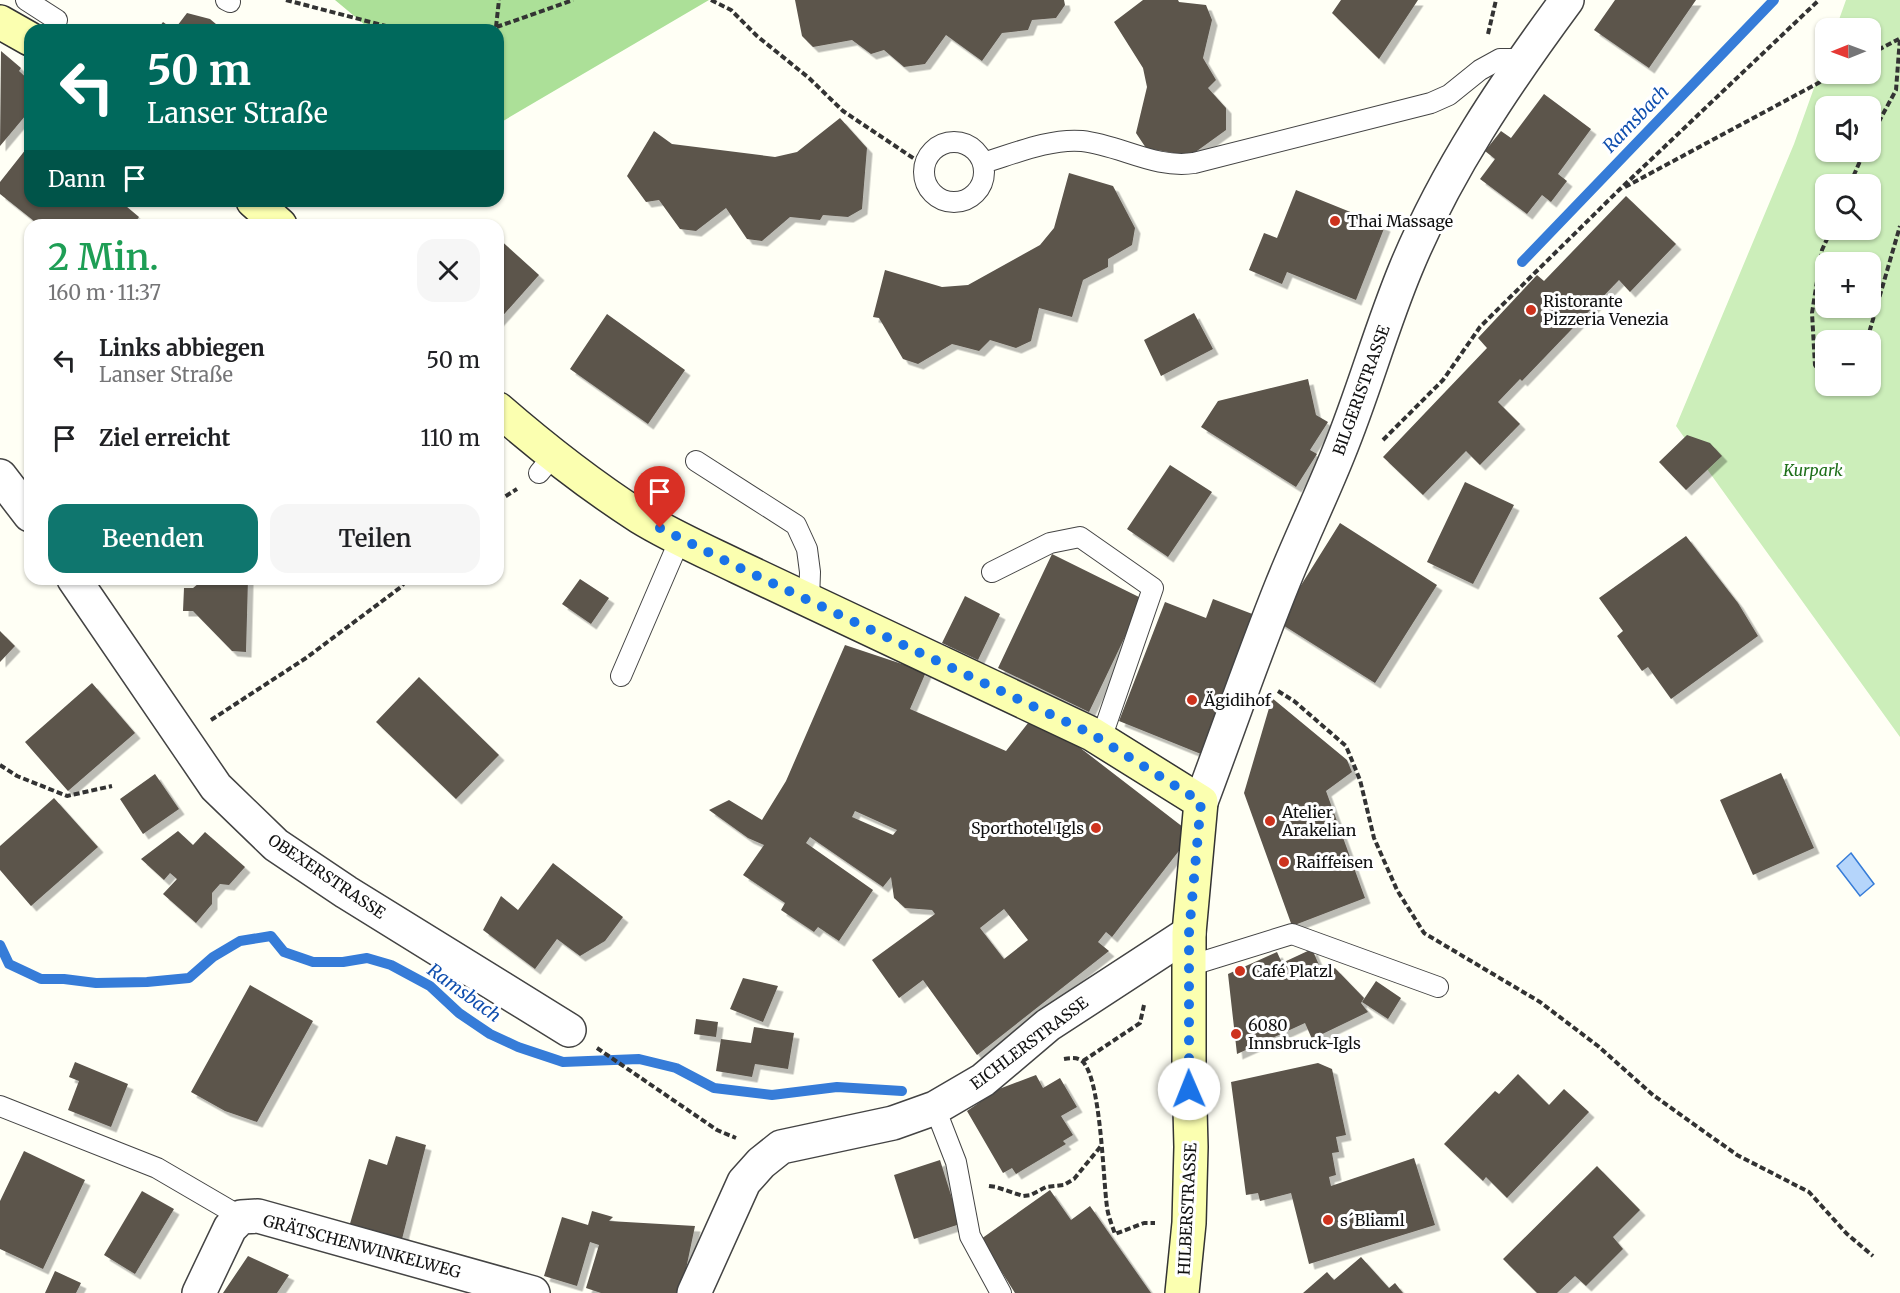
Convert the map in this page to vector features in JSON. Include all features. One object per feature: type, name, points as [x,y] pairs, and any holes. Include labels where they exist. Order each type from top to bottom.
[{"type":"main road","points":[[0,22],[24,36]]},
{"type":"main road","points":[[260,207],[273,219]]},
{"type":"main road","points":[[504,416],[546,464],[680,539],[1092,734],[1201,802]]},
{"type":"main road","name":"HILBERSTRASSE","points":[[1182,1293],[1189,1223],[1191,1147],[1189,933],[1201,802]]},
{"type":"street","name":"BILGERISTRASSE","points":[[1201,802],[1281,586],[1340,451],[1402,278],[1420,236],[1476,132],[1524,59],[1567,0]]},
{"type":"street","points":[[0,476],[24,507]]},
{"type":"street","name":"OBEXERSTRASSE","points":[[78,585],[216,788],[276,845],[346,892],[569,1030]]},
{"type":"street","name":"EICHLERSTRASSE","points":[[694,1293],[744,1182],[760,1163],[781,1147],[893,1123],[935,1108],[983,1080],[1048,1024],[1189,933]]},
{"type":"street","name":"GRÄTSCHENWINKELWEG","points":[[199,1293],[230,1228],[241,1217],[258,1216],[533,1293]]},
{"type":"lane","points":[[26,0],[57,17]]},
{"type":"lane","points":[[983,163],[1027,149],[1066,141],[1083,141],[1174,165],[1194,163],[1431,103],[1449,95],[1480,70],[1500,59],[1524,59]]},
{"type":"lane","points":[[957,141],[974,148],[983,163],[985,172],[979,188],[974,195],[959,201],[943,199],[936,195],[926,182],[925,166],[928,157],[933,150],[949,142],[957,141]]},
{"type":"lane","points":[[696,461],[796,525],[807,549],[810,572],[809,601]]},
{"type":"lane","points":[[992,572],[1050,543],[1080,537],[1153,588],[1101,739]]},
{"type":"lane","points":[[621,676],[680,539]]},
{"type":"lane","points":[[1189,979],[1292,934],[1438,987]]},
{"type":"lane","points":[[0,1106],[157,1168],[241,1217]]},
{"type":"lane","points":[[935,1108],[956,1161],[970,1236],[1001,1293]]},
{"type":"path","points":[[286,0],[378,24]]},
{"type":"path","points":[[496,24],[499,0]]},
{"type":"path","points":[[504,24],[573,0]]},
{"type":"path","points":[[711,0],[731,10],[757,36],[809,78],[843,111],[925,166]]},
{"type":"path","points":[[1340,451],[1378,445],[1443,380],[1480,327],[1619,190],[1819,0]]},
{"type":"path","points":[[1881,48],[1900,39]]},
{"type":"path","points":[[1881,118],[1896,90],[1900,39]]},
{"type":"path","points":[[1619,190],[1816,84]]},
{"type":"path","points":[[1870,330],[1900,226]]},
{"type":"path","points":[[1815,365],[1812,313],[1822,250],[1826,240]]},
{"type":"path","points":[[181,736],[306,658],[402,585]]},
{"type":"path","points":[[1249,673],[1294,700],[1346,746],[1360,780],[1374,838],[1397,890],[1424,933],[1540,1002],[1598,1046],[1653,1095],[1737,1155],[1809,1192],[1847,1234],[1873,1256]]},
{"type":"path","points":[[0,765],[17,776],[67,796],[111,786]]},
{"type":"path","points":[[1083,1061],[1140,1023],[1144,1001],[1189,979]]},
{"type":"path","points":[[606,1054],[717,1130],[747,1142],[781,1147]]},
{"type":"path","points":[[1057,1060],[1077,1058],[1083,1061],[1089,1071],[1098,1106],[1107,1210],[1115,1234],[1144,1223],[1189,1223]]},
{"type":"path","points":[[960,1183],[996,1186],[1023,1196],[1030,1195],[1046,1187],[1064,1185],[1074,1179],[1102,1145]]},
{"type":"green space","points":[[335,0],[709,0],[504,120],[504,24],[364,24]]},
{"type":"green space","name":"Kurpark","points":[[1846,0],[1900,0],[1900,737],[1676,426],[1794,144],[1815,84],[1881,84],[1881,18],[1840,18]]},
{"type":"water","points":[[1851,853],[1874,884],[1860,896],[1837,866]]},
{"type":"building","points":[[795,0],[1064,0],[1065,5],[1056,18],[1032,20],[1028,30],[1002,33],[982,61],[946,35],[925,64],[904,67],[884,50],[871,54],[852,40],[813,47],[802,36]]},
{"type":"building","points":[[1143,0],[1178,0],[1206,5],[1212,20],[1203,58],[1216,80],[1208,88],[1226,108],[1226,130],[1190,156],[1146,148],[1136,133],[1147,87],[1143,68],[1114,22]]},
{"type":"building","points":[[1341,0],[1418,0],[1379,59],[1332,13]]},
{"type":"building","points":[[1615,0],[1696,0],[1649,68],[1594,30]]},
{"type":"building","points":[[187,13],[210,19],[216,24],[179,24]]},
{"type":"building","points":[[1,51],[21,68],[19,71],[24,76],[24,117],[0,146]]},
{"type":"building","points":[[1544,94],[1591,129],[1558,174],[1567,181],[1551,202],[1542,195],[1527,214],[1480,179],[1495,159],[1485,151],[1501,131],[1511,138]]},
{"type":"building","points":[[840,118],[867,148],[862,209],[848,217],[823,215],[820,220],[790,217],[762,241],[747,239],[726,208],[696,231],[680,229],[659,200],[646,202],[627,176],[654,131],[672,144],[775,157],[797,152]]},
{"type":"building","points":[[24,152],[24,207],[127,207],[139,217],[138,219],[31,219],[0,194],[0,182]]},
{"type":"building","points":[[1069,173],[1113,186],[1135,228],[1132,245],[1108,259],[1108,267],[1083,280],[1072,317],[1039,308],[1031,341],[1016,348],[990,340],[979,351],[952,344],[918,364],[903,359],[879,318],[873,317],[885,270],[942,287],[968,285],[1040,245],[1054,228]]},
{"type":"building","points":[[1296,190],[1385,226],[1356,300],[1287,272],[1282,284],[1249,270],[1264,233],[1277,238]]},
{"type":"building","points":[[1626,196],[1676,244],[1630,292],[1619,280],[1522,381],[1520,379],[1498,402],[1520,424],[1480,465],[1466,451],[1423,495],[1383,457],[1487,348],[1478,338],[1537,275],[1544,281]]},
{"type":"building","points":[[504,243],[539,275],[504,314]]},
{"type":"building","points":[[1194,313],[1213,349],[1161,376],[1144,340]]},
{"type":"building","points":[[607,314],[685,370],[648,424],[570,369]]},
{"type":"building","points":[[1308,379],[1316,415],[1328,422],[1310,450],[1317,454],[1296,487],[1201,427],[1218,401]]},
{"type":"building","points":[[1687,435],[1710,443],[1722,456],[1686,490],[1659,462]]},
{"type":"building","points":[[1170,465],[1212,492],[1168,557],[1127,529]]},
{"type":"building","points":[[1465,482],[1514,505],[1473,584],[1427,562]]},
{"type":"building","points":[[1340,523],[1437,585],[1375,683],[1278,622]]},
{"type":"building","points":[[1686,536],[1738,603],[1758,636],[1671,699],[1648,667],[1642,671],[1617,636],[1623,631],[1599,598]]},
{"type":"building","points":[[1052,554],[1143,599],[1089,712],[998,668]]},
{"type":"building","points":[[580,579],[609,598],[591,624],[562,604]]},
{"type":"building","points":[[197,585],[248,585],[246,652],[232,651],[193,611],[183,611],[184,588],[193,588]]},
{"type":"building","points":[[965,596],[1000,614],[978,660],[942,643]]},
{"type":"building","points":[[1213,599],[1255,615],[1201,754],[1119,721],[1165,602],[1206,618]]},
{"type":"building","points":[[0,631],[15,646],[0,662]]},
{"type":"building","points":[[845,645],[926,672],[910,709],[1006,751],[1032,718],[1053,734],[1057,730],[1192,834],[1112,937],[1106,932],[1098,942],[1109,951],[977,1055],[923,980],[899,998],[872,960],[935,914],[932,910],[905,908],[894,898],[891,877],[883,887],[810,837],[806,843],[873,890],[839,941],[818,927],[814,932],[781,910],[785,903],[743,875],[764,845],[748,838],[709,810],[729,800],[762,820],[786,781]],"holes":[[[855,811],[897,830],[893,835],[852,817]],[[1004,909],[1028,940],[1004,959],[980,928]]]},
{"type":"building","points":[[419,677],[499,755],[456,799],[376,722]]},
{"type":"building","points":[[92,683],[135,733],[68,791],[25,742]]},
{"type":"building","points":[[1272,698],[1347,760],[1352,772],[1326,791],[1365,898],[1292,926],[1244,793]]},
{"type":"building","points":[[1781,773],[1814,848],[1753,875],[1720,800]]},
{"type":"building","points":[[155,774],[179,809],[143,834],[120,799]]},
{"type":"building","points":[[54,798],[98,847],[31,906],[0,870],[0,846]]},
{"type":"building","points":[[178,831],[193,845],[205,832],[245,867],[229,885],[220,884],[212,893],[212,904],[196,923],[163,894],[177,879],[170,873],[164,880],[141,859]]},
{"type":"building","points":[[553,863],[623,917],[605,941],[580,956],[557,939],[535,969],[483,930],[501,896],[518,910]]},
{"type":"building","points":[[1312,949],[1323,974],[1335,968],[1364,998],[1361,1003],[1368,1012],[1312,1039],[1305,1023],[1237,1054],[1228,974],[1277,952],[1282,963]]},
{"type":"building","points":[[743,978],[778,986],[763,1022],[730,1009]]},
{"type":"building","points":[[1376,981],[1401,998],[1388,1019],[1362,1002]]},
{"type":"building","points":[[250,985],[313,1021],[257,1122],[225,1111],[191,1092]]},
{"type":"building","points":[[696,1019],[718,1022],[716,1037],[694,1034]]},
{"type":"building","points":[[754,1027],[794,1033],[788,1069],[755,1064],[752,1077],[716,1071],[721,1039],[751,1043]]},
{"type":"building","points":[[75,1062],[128,1084],[111,1127],[68,1110],[79,1081],[69,1077]]},
{"type":"building","points":[[1318,1063],[1332,1069],[1346,1135],[1336,1137],[1339,1152],[1332,1153],[1336,1175],[1329,1177],[1331,1186],[1414,1158],[1435,1225],[1309,1264],[1291,1193],[1260,1201],[1258,1193],[1246,1195],[1231,1082]]},
{"type":"building","points":[[1518,1074],[1549,1105],[1564,1089],[1589,1112],[1507,1198],[1486,1177],[1483,1181],[1444,1144],[1495,1091],[1499,1094]]},
{"type":"building","points":[[1036,1075],[1043,1088],[1060,1078],[1077,1107],[1061,1116],[1073,1135],[1063,1141],[1066,1144],[1016,1174],[1012,1168],[1003,1173],[967,1111],[999,1089]]},
{"type":"building","points":[[396,1136],[426,1145],[401,1243],[349,1227],[369,1159],[387,1165]]},
{"type":"building","points":[[24,1151],[85,1180],[43,1269],[0,1249],[0,1201]]},
{"type":"building","points":[[940,1160],[960,1224],[914,1239],[894,1175]]},
{"type":"building","points":[[1597,1166],[1640,1210],[1613,1237],[1623,1249],[1586,1286],[1575,1276],[1557,1293],[1537,1293],[1503,1259]]},
{"type":"building","points":[[1050,1190],[1071,1220],[1090,1206],[1151,1293],[1015,1293],[981,1239]]},
{"type":"building","points":[[142,1191],[174,1209],[135,1274],[104,1255]]},
{"type":"building","points":[[592,1211],[613,1217],[609,1221],[695,1226],[681,1293],[601,1293],[586,1288],[599,1245],[590,1242],[577,1286],[544,1276],[562,1217],[588,1225]]},
{"type":"building","points":[[248,1256],[289,1275],[277,1293],[223,1293]]},
{"type":"building","points":[[1361,1257],[1389,1288],[1395,1283],[1403,1293],[1303,1293],[1327,1272],[1334,1280]]},
{"type":"building","points":[[55,1271],[81,1283],[76,1293],[45,1293]]},
{"type":"waterway","name":"Ramsbach","points":[[1522,262],[1774,0]]},
{"type":"waterway","name":"Ramsbach","points":[[0,945],[9,964],[41,979],[96,983],[147,982],[189,978],[213,957],[240,941],[271,936],[284,952],[313,962],[343,962],[367,958],[391,965],[430,986],[459,1013],[490,1034],[518,1047],[563,1062],[639,1059],[676,1068],[714,1088],[772,1095],[837,1087],[902,1091]]},
{"type":"place","name":"Thai Massage","points":[[1335,221]]},
{"type":"place","name":"Ristorante Pizzeria Venezia","points":[[1531,310]]},
{"type":"place","name":"Ägidihof","points":[[1192,700]]},
{"type":"place","name":"Atelier Arakelian","points":[[1270,821]]},
{"type":"place","name":"Sporthotel Igls","points":[[1096,828]]},
{"type":"place","name":"Raiffeisen","points":[[1284,862]]},
{"type":"place","name":"Café Platzl","points":[[1240,971]]},
{"type":"place","name":"6080 Innsbruck-Igls","points":[[1236,1034]]},
{"type":"place","name":"s´Bliaml","points":[[1328,1220]]},
{"type":"route","points":[[660,528],[1092,734],[1201,802],[1189,933],[1189,1089]]}]
